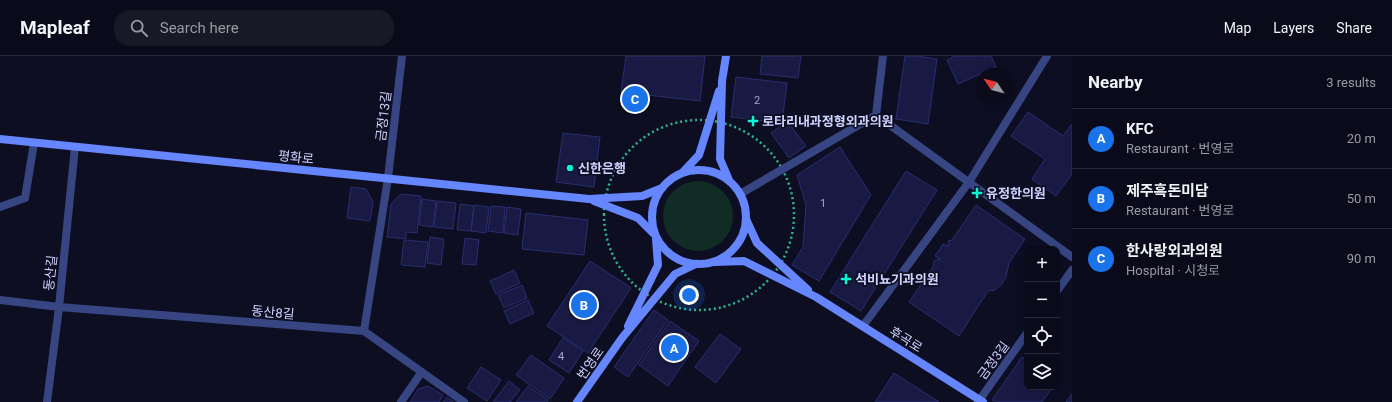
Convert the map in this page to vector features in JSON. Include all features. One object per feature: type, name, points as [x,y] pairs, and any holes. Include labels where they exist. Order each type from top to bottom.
[{"type":"street","name":"금정13길","points":[[364,331],[388,178],[402,56]]},
{"type":"street","points":[[622,338],[658,265],[656,236],[652,223],[652,210],[656,199],[662,188],[671,179],[683,172],[699,155],[722,81],[726,56]]},
{"type":"street","points":[[876,115],[883,56]]},
{"type":"street","points":[[864,326],[969,182],[1047,56]]},
{"type":"street","points":[[715,262],[727,255],[737,245],[743,233],[746,219],[745,206],[740,194],[729,180],[720,159],[722,81]]},
{"type":"street","points":[[740,194],[876,115]]},
{"type":"street","points":[[876,115],[1072,257]]},
{"type":"street","name":"평화로","points":[[0,139],[589,199],[605,202],[638,218],[656,236]]},
{"type":"street","points":[[0,207],[25,198],[34,143]]},
{"type":"street","name":"동산길","points":[[46,402],[59,307],[75,147]]},
{"type":"street","points":[[683,172],[707,170],[729,180]]},
{"type":"street","points":[[605,202],[642,196],[662,188]]},
{"type":"street","points":[[746,219],[757,243],[816,297]]},
{"type":"street","points":[[656,236],[662,246],[676,259],[686,263],[705,264],[715,262],[744,261],[816,297]]},
{"type":"street","points":[[622,338],[675,274],[696,264]]},
{"type":"street","points":[[1060,287],[1072,270]]},
{"type":"street","name":"후곡로","points":[[816,297],[864,326],[980,401]]},
{"type":"street","name":"동산8길","points":[[0,300],[59,307],[364,331]]},
{"type":"street","points":[[364,331],[421,373],[464,402]]},
{"type":"street","name":"금정3길","points":[[980,401],[1024,337]]},
{"type":"street","name":"번영로","points":[[577,402],[622,338]]},
{"type":"street","points":[[401,402],[421,373]]},
{"type":"path","points":[[695,119],[710,121],[726,123],[754,136],[777,158],[791,186],[796,218],[789,249],[773,275],[749,298],[720,309],[688,311],[657,302],[631,283],[613,258],[604,228],[605,202],[617,167],[637,142],[664,126],[695,119]]},
{"type":"green space","points":[[698,181],[711,184],[723,191],[730,203],[733,216],[730,229],[723,241],[711,248],[698,251],[685,248],[673,241],[666,229],[663,216],[666,203],[673,191],[685,184]]},
{"type":"building","points":[[626,56],[705,56],[700,101],[621,92]]},
{"type":"building","points":[[762,56],[801,56],[798,78],[760,74]]},
{"type":"building","points":[[905,56],[937,59],[928,124],[896,119]]},
{"type":"building","points":[[955,56],[991,56],[996,67],[976,68],[976,76],[958,84],[947,60]]},
{"type":"building","points":[[736,77],[787,83],[783,115],[780,122],[731,117]]},
{"type":"building","points":[[1028,112],[1063,136],[1072,124],[1072,174],[1056,196],[1032,179],[1045,159],[1011,136]]},
{"type":"building","points":[[787,121],[806,146],[789,158],[771,133]]},
{"type":"building","points":[[563,133],[600,137],[594,187],[556,182]]},
{"type":"building","points":[[840,147],[871,195],[819,281],[792,265],[803,247],[806,205],[797,175]]},
{"type":"building","points":[[906,171],[937,190],[861,311],[830,292]]},
{"type":"building","points":[[351,187],[366,189],[373,202],[370,221],[347,218]]},
{"type":"building","points":[[401,194],[421,196],[417,233],[406,232],[406,239],[387,237],[391,204]]},
{"type":"building","points":[[422,199],[436,201],[433,227],[419,225]]},
{"type":"building","points":[[437,201],[456,203],[453,229],[434,227]]},
{"type":"building","points":[[460,204],[474,206],[471,231],[457,230]]},
{"type":"building","points":[[474,205],[489,207],[486,233],[471,231]]},
{"type":"building","points":[[976,205],[1025,239],[1009,263],[1006,277],[1002,284],[995,290],[988,291],[959,336],[909,302],[933,267],[934,261],[940,259],[935,256],[943,244],[949,245],[948,241],[952,240]]},
{"type":"building","points":[[491,206],[505,207],[503,233],[488,231]]},
{"type":"building","points":[[507,207],[521,209],[518,235],[504,233]]},
{"type":"building","points":[[526,213],[588,220],[584,255],[522,249]]},
{"type":"building","points":[[430,237],[444,239],[441,265],[427,263]]},
{"type":"building","points":[[465,238],[479,240],[476,265],[462,264]]},
{"type":"building","points":[[404,240],[428,242],[425,267],[401,265]]},
{"type":"building","points":[[590,261],[631,288],[588,353],[547,326]]},
{"type":"building","points":[[514,270],[520,283],[496,294],[490,281]]},
{"type":"building","points":[[522,285],[527,298],[504,308],[498,295]]},
{"type":"building","points":[[528,300],[534,313],[510,324],[504,311]]},
{"type":"building","points":[[654,310],[668,320],[628,377],[614,367]]},
{"type":"building","points":[[670,321],[699,341],[668,386],[639,365]]},
{"type":"building","points":[[720,334],[741,349],[716,383],[695,367]]},
{"type":"building","points":[[563,338],[583,351],[569,373],[549,360]]},
{"type":"building","points":[[531,355],[564,378],[550,399],[516,375]]},
{"type":"building","points":[[1022,357],[1024,359],[1024,390],[1051,390],[1042,402],[995,402],[992,400]]},
{"type":"building","points":[[481,367],[501,380],[487,401],[467,388]]},
{"type":"building","points":[[894,373],[939,402],[875,402]]},
{"type":"building","points":[[509,381],[520,390],[510,402],[493,402]]},
{"type":"building","points":[[428,386],[443,395],[439,402],[410,402],[418,389]]},
{"type":"building","points":[[528,386],[548,400],[547,402],[516,402]]},
{"type":"building","points":[[1072,394],[1072,402],[1066,402]]},
{"type":"building","points":[[447,397],[454,402],[443,402]]},
{"type":"place","name":"한사랑외과의원","points":[[635,99]]},
{"type":"place","name":"로타리내과정형외과의원","points":[[753,121]]},
{"type":"place","name":"신한은행","points":[[570,168]]},
{"type":"place","name":"유정한의원","points":[[977,193]]},
{"type":"place","name":"석비뇨기과의원","points":[[846,279]]},
{"type":"place","name":"제주흑돈미담","points":[[584,305]]},
{"type":"place","name":"KFC","points":[[674,348]]}]
